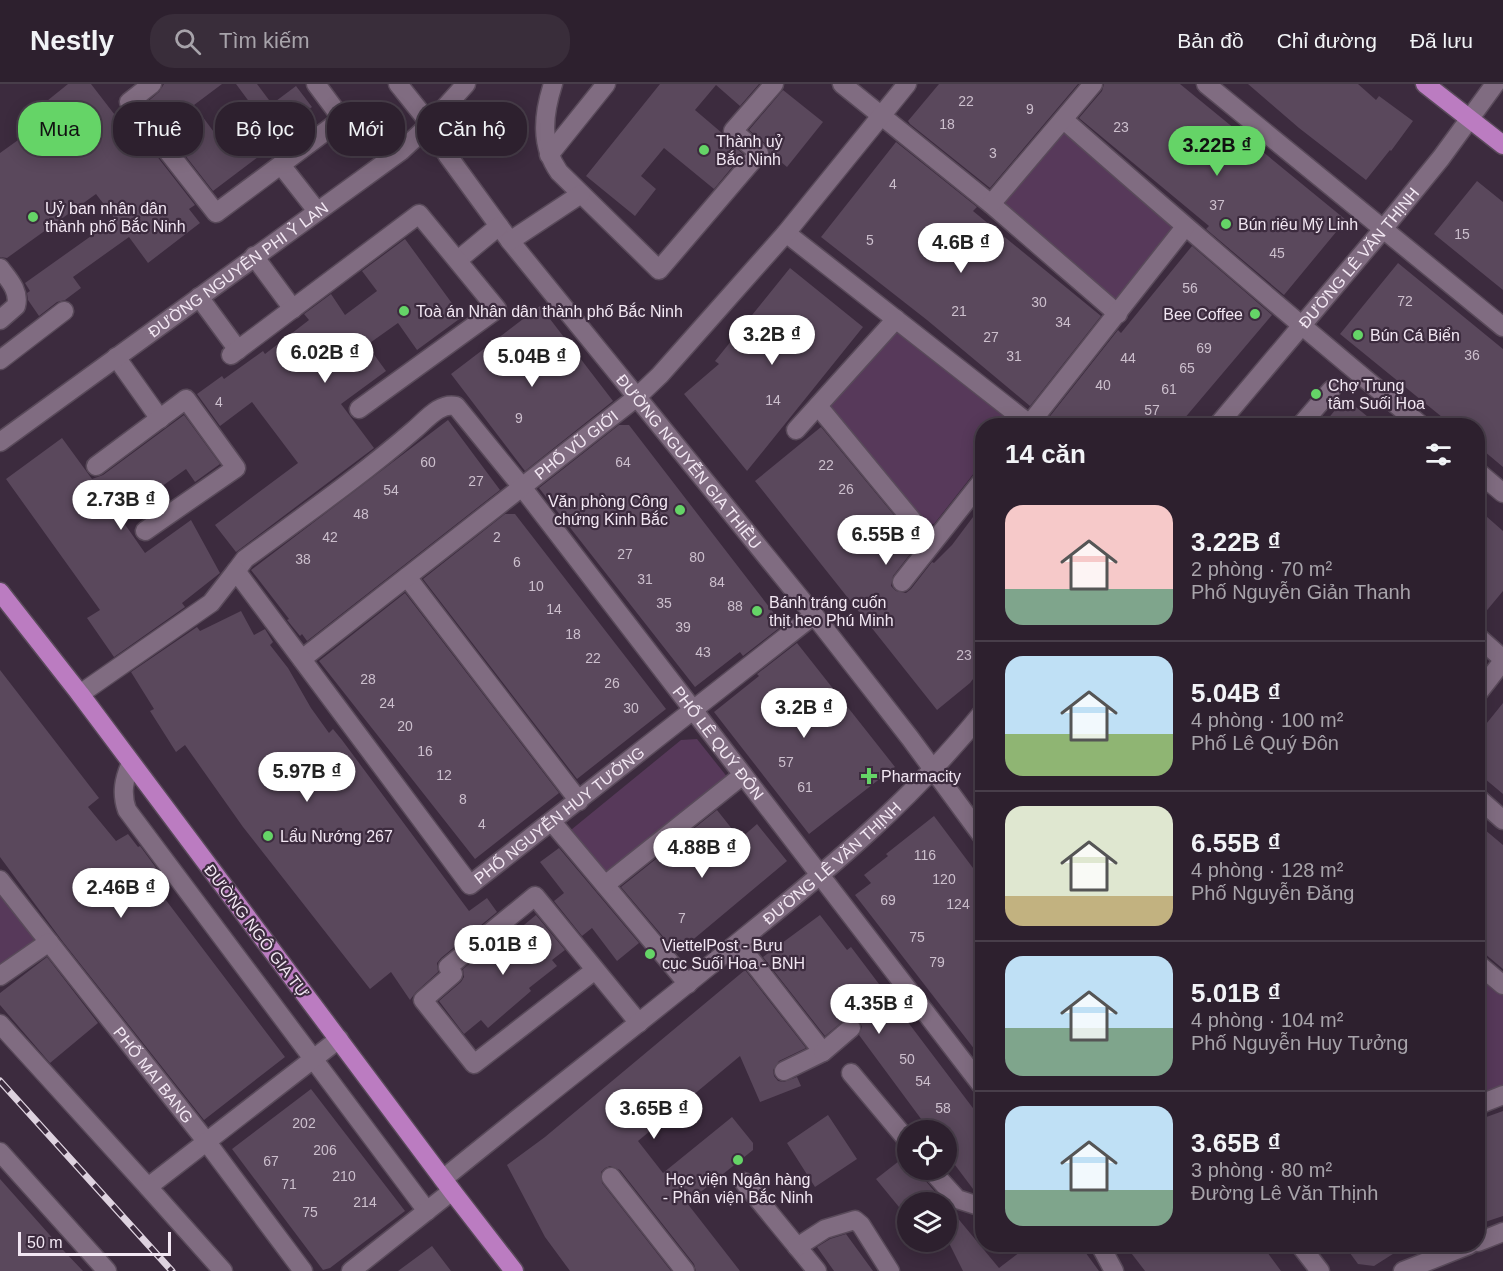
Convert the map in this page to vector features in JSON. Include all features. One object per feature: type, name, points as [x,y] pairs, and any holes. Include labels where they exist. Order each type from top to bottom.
[{"type":"main road","points":[[1425,84],[1503,145]]},
{"type":"main road","name":"ĐƯỜNG NGÔ GIA TỰ","points":[[0,592],[80,694],[447,1185],[514,1271]]},
{"type":"street","points":[[152,84],[129,102],[216,213],[342,119],[316,84]]},
{"type":"street","name":"ĐƯỜNG NGUYỄN GIA THIỀU","points":[[398,84],[417,108]]},
{"type":"street","name":"ĐƯỜNG NGUYÊN PHI Ỷ LAN","points":[[450,102],[466,84]]},
{"type":"street","points":[[553,84],[545,123],[545,138],[549,155],[559,172],[659,270],[759,153],[733,131],[774,84]]},
{"type":"street","points":[[549,155],[606,84]]},
{"type":"street","points":[[842,84],[991,204],[1118,314]]},
{"type":"street","name":"PHỐ VŨ GIỚI","points":[[302,659],[637,397],[660,375],[786,233],[907,84]]},
{"type":"street","points":[[991,204],[1093,84]]},
{"type":"street","points":[[1206,84],[1503,327]]},
{"type":"street","name":"ĐƯỜNG LÊ VĂN THỊNH","points":[[1225,418],[1441,158],[1496,84]]},
{"type":"street","points":[[1064,120],[1185,227],[1412,418]]},
{"type":"street","name":"ĐƯỜNG NGUYÊN PHI Ỷ LAN","points":[[0,442],[401,151],[417,136]]},
{"type":"street","name":"ĐƯỜNG NGUYỄN GIA THIỀU","points":[[448,156],[505,234],[814,615],[975,826]]},
{"type":"street","points":[[280,165],[317,212]]},
{"type":"street","points":[[458,260],[581,194]]},
{"type":"street","points":[[199,297],[235,353],[419,214],[496,309],[359,408]]},
{"type":"street","points":[[1036,418],[1185,227]]},
{"type":"street","points":[[786,233],[1021,418]]},
{"type":"street","points":[[254,256],[293,309]]},
{"type":"street","points":[[0,268],[18,296],[16,306],[0,320]]},
{"type":"street","points":[[0,360],[64,311]]},
{"type":"street","points":[[796,430],[896,319]]},
{"type":"street","points":[[116,357],[160,419]]},
{"type":"street","points":[[1307,418],[1331,390]]},
{"type":"street","points":[[96,466],[186,399],[236,468],[145,531]]},
{"type":"street","name":"PHỐ LÊ QUÝ ĐÔN","points":[[236,571],[246,559],[394,448],[439,409],[449,405],[456,406],[522,487],[975,1077]]},
{"type":"street","points":[[818,406],[932,543]]},
{"type":"street","points":[[1485,478],[1503,493]]},
{"type":"street","points":[[902,582],[975,490]]},
{"type":"street","points":[[80,694],[211,603],[236,571]]},
{"type":"street","name":"PHỐ NGUYỄN HUY TƯỞNG","points":[[236,571],[470,885],[814,615]]},
{"type":"street","points":[[407,577],[579,801]]},
{"type":"street","points":[[1485,644],[1503,660],[1485,684]]},
{"type":"street","name":"ĐƯỜNG LÊ VĂN THỊNH","points":[[447,1185],[639,1023],[821,875],[909,795],[934,770],[975,721]]},
{"type":"street","points":[[131,763],[124,782],[127,810],[427,1211]]},
{"type":"street","points":[[605,885],[743,775]]},
{"type":"street","points":[[1485,804],[1503,820]]},
{"type":"street","points":[[552,822],[688,984]]},
{"type":"street","name":"PHỐ MAI BANG","points":[[0,880],[206,1141],[303,1271]]},
{"type":"street","points":[[595,970],[474,1064],[423,1000],[453,974],[448,967],[536,896],[639,1023]]},
{"type":"street","points":[[0,976],[49,942]]},
{"type":"street","points":[[738,943],[823,1052]]},
{"type":"street","points":[[1485,970],[1503,985]]},
{"type":"street","points":[[0,1024],[223,1271]]},
{"type":"street","points":[[784,1071],[823,1052],[851,1028]]},
{"type":"street","points":[[148,1187],[339,1039]]},
{"type":"street","points":[[851,1073],[897,1128]]},
{"type":"street","points":[[1485,1102],[1503,1095]]},
{"type":"street","points":[[0,1152],[107,1271]]},
{"type":"street","points":[[611,1177],[685,1271]]},
{"type":"street","points":[[940,1180],[957,1200],[975,1205]]},
{"type":"street","points":[[744,1182],[817,1271]]},
{"type":"street","points":[[351,1271],[427,1211],[447,1185]]},
{"type":"street","points":[[797,1247],[825,1229],[855,1220],[861,1225],[890,1271]]},
{"type":"street","points":[[1485,1239],[1503,1232]]},
{"type":"street","points":[[1105,1252],[1114,1271]]},
{"type":"street","points":[[1305,1252],[1320,1271]]},
{"type":"street","points":[[1403,1271],[1451,1252]]},
{"type":"shaded area","points":[[1064,120],[1185,227],[1118,314],[991,204]]},
{"type":"shaded area","points":[[896,329],[1004,414],[1005,418],[975,418],[975,472],[934,524],[923,523],[825,404]]},
{"type":"shaded area","points":[[697,739],[728,778],[607,879],[566,834],[681,740]]},
{"type":"shaded area","points":[[0,883],[41,937],[0,971]]},
{"type":"shaded area","points":[[1485,977],[1503,992],[1503,1089],[1485,1096]]},
{"type":"building","points":[[68,84],[91,84],[113,113],[113,156],[157,156],[195,205],[189,209],[200,223],[148,263],[129,237],[73,277],[81,288],[39,316],[28,300],[27,293],[30,291],[25,283],[115,219],[96,194],[7,258],[0,257],[0,153],[18,140],[18,156],[101,156],[101,102],[46,102]]},
{"type":"building","points":[[164,84],[222,84],[198,102],[147,102]]},
{"type":"building","points":[[236,84],[257,84],[270,102],[249,102]]},
{"type":"building","name":"Thành uỷ Bắc Ninh","points":[[660,84],[759,84],[740,106],[716,85],[695,110],[743,154],[714,189],[664,148],[641,176],[656,189],[635,216],[586,176]]},
{"type":"building","points":[[939,84],[1078,84],[990,188],[908,121]]},
{"type":"building","points":[[1104,84],[1180,84],[1346,220],[1284,295],[1206,229],[1209,226],[1079,118],[1102,91]]},
{"type":"building","points":[[1248,84],[1358,84],[1376,100],[1379,96],[1413,121],[1366,180],[1299,128]]},
{"type":"building","points":[[296,86],[308,102],[275,102]]},
{"type":"building","points":[[783,90],[823,122],[787,167],[770,153],[766,144],[749,130]]},
{"type":"building","points":[[203,117],[215,134],[215,156],[259,156],[213,191],[186,156],[203,156]]},
{"type":"building","points":[[896,142],[977,207],[973,211],[1101,316],[1030,406],[927,320],[821,237]]},
{"type":"building","points":[[1477,181],[1503,202],[1503,290],[1434,234]]},
{"type":"building","points":[[405,239],[462,317],[417,350],[398,323],[367,345],[386,371],[341,404],[374,448],[236,552],[215,525],[298,463],[252,402],[220,426],[197,394],[222,376],[224,379],[263,351],[265,354],[309,320],[304,314],[331,294],[345,315],[377,291],[362,271]]},
{"type":"building","points":[[1192,246],[1272,315],[1185,418],[1049,418],[1118,330],[1121,333]]},
{"type":"building","points":[[1398,263],[1503,349],[1503,467],[1485,452],[1485,418],[1443,418],[1340,334]]},
{"type":"building","points":[[790,268],[863,327],[747,471],[684,394],[719,364],[715,361]]},
{"type":"building","points":[[540,306],[613,401],[525,471],[451,374]]},
{"type":"building","points":[[1345,398],[1369,418],[1329,418]]},
{"type":"building","points":[[184,415],[220,464],[195,482],[186,469],[154,492],[151,488],[117,513],[145,553],[191,520],[220,573],[182,603],[185,607],[114,657],[87,618],[100,610],[6,479],[62,438],[92,479],[103,475]]},
{"type":"building","points":[[448,420],[500,490],[307,641],[287,620],[289,619],[251,570]]},
{"type":"building","points":[[619,425],[629,425],[783,625],[743,656],[740,652],[695,687],[539,488]]},
{"type":"building","points":[[821,427],[918,544],[893,576],[891,586],[896,591],[906,593],[932,562],[934,563],[952,545],[975,514],[975,676],[970,683],[937,710],[755,481]]},
{"type":"building","points":[[505,514],[515,514],[666,709],[577,779],[423,579]]},
{"type":"building","points":[[1485,515],[1503,531],[1503,591],[1485,613]]},
{"type":"building","points":[[405,593],[559,793],[475,859],[319,661]]},
{"type":"building","points":[[241,611],[254,635],[265,629],[273,642],[270,645],[288,668],[311,708],[329,733],[333,729],[342,740],[469,911],[487,898],[497,912],[441,958],[437,963],[438,972],[410,1000],[391,972],[370,989],[243,827],[185,745],[176,752],[150,711],[154,709],[131,672],[197,627],[200,631]]},
{"type":"building","points":[[797,643],[895,767],[809,834],[714,712]]},
{"type":"building","points":[[0,670],[99,798],[88,807],[116,841],[128,834],[138,847],[140,846],[168,884],[159,891],[285,1057],[204,1120],[63,942],[0,857]]},
{"type":"building","points":[[1503,703],[1503,794],[1485,779],[1485,725]]},
{"type":"building","points":[[717,810],[740,839],[757,824],[787,861],[677,953],[621,887]]},
{"type":"building","points":[[934,816],[975,871],[975,1050],[855,895],[871,883],[864,875],[888,856],[886,854]]},
{"type":"building","points":[[1485,830],[1503,845],[1503,969],[1485,954]]},
{"type":"building","points":[[559,848],[639,943],[617,961],[592,928],[582,936],[554,901],[564,893],[540,862]]},
{"type":"building","points":[[536,915],[565,950],[552,960],[557,966],[529,988],[531,991],[488,1028],[481,1020],[464,1034],[439,1001],[461,982],[464,977],[463,969],[510,931],[513,934]]},
{"type":"building","points":[[820,915],[847,950],[851,947],[975,1111],[975,1192],[957,1168],[957,1120],[922,1120],[859,1035],[862,1027],[859,1020],[848,1017],[825,1036],[763,957]]},
{"type":"building","points":[[47,957],[98,1023],[50,1063],[0,1005],[0,993]]},
{"type":"building","points":[[745,970],[806,1048],[779,1061],[773,1070],[778,1081],[784,1082],[797,1077],[801,1086],[760,1102],[740,1056],[638,1141],[663,1173],[732,1117],[753,1143],[753,1150],[687,1203],[740,1271],[696,1271],[694,1264],[620,1170],[610,1166],[601,1172],[602,1183],[671,1271],[570,1271],[545,1237],[507,1165],[545,1137]]},
{"type":"building","points":[[311,1089],[405,1211],[330,1268],[323,1270],[232,1149]]},
{"type":"building","points":[[1503,1111],[1503,1216],[1485,1222],[1485,1117]]},
{"type":"building","points":[[828,1115],[857,1159],[815,1187],[787,1143]]},
{"type":"building","points":[[897,1163],[897,1180],[925,1180],[935,1192],[897,1192],[897,1205],[876,1179]]},
{"type":"building","points":[[0,1179],[64,1251],[83,1271],[0,1271]]},
{"type":"building","points":[[957,1217],[975,1239],[975,1252],[986,1252],[999,1268],[1020,1252],[1085,1252],[1099,1271],[963,1271],[954,1252],[957,1252]]},
{"type":"building","points":[[846,1234],[873,1271],[834,1271],[817,1247],[830,1239]]},
{"type":"building","points":[[432,1246],[451,1271],[398,1271]]},
{"type":"building","points":[[1130,1252],[1267,1252],[1281,1271],[1145,1271]]},
{"type":"building","points":[[1349,1252],[1396,1252],[1374,1266],[1358,1264]]},
{"type":"railway","points":[[0,1081],[172,1271]]},
{"type":"place","name":"Thành uỷ Bắc Ninh","points":[[704,150]]},
{"type":"place","name":"Uỷ ban nhân dân thành phố Bắc Ninh","points":[[33,217]]},
{"type":"place","name":"Bún riêu Mỹ Linh","points":[[1226,224]]},
{"type":"place","name":"Toà án Nhân dân thành phố Bắc Ninh","points":[[404,311]]},
{"type":"place","name":"Bee Coffee","points":[[1255,314]]},
{"type":"place","name":"Bún Cá Biển","points":[[1358,335]]},
{"type":"place","name":"Chợ Trung tâm Suối Hoa","points":[[1316,394]]},
{"type":"place","name":"Văn phòng Công chứng Kinh Bắc","points":[[680,510]]},
{"type":"place","name":"Bánh tráng cuốn thịt heo Phú Minh","points":[[757,611]]},
{"type":"place","name":"Pharmacity","points":[[869,776]]},
{"type":"place","name":"Lẩu Nướng 267","points":[[268,836]]},
{"type":"place","name":"ViettelPost - Bưu cục Suối Hoa - BNH","points":[[650,954]]},
{"type":"place","name":"Học viện Ngân hàng - Phân viện Bắc Ninh","points":[[738,1160]]}]
